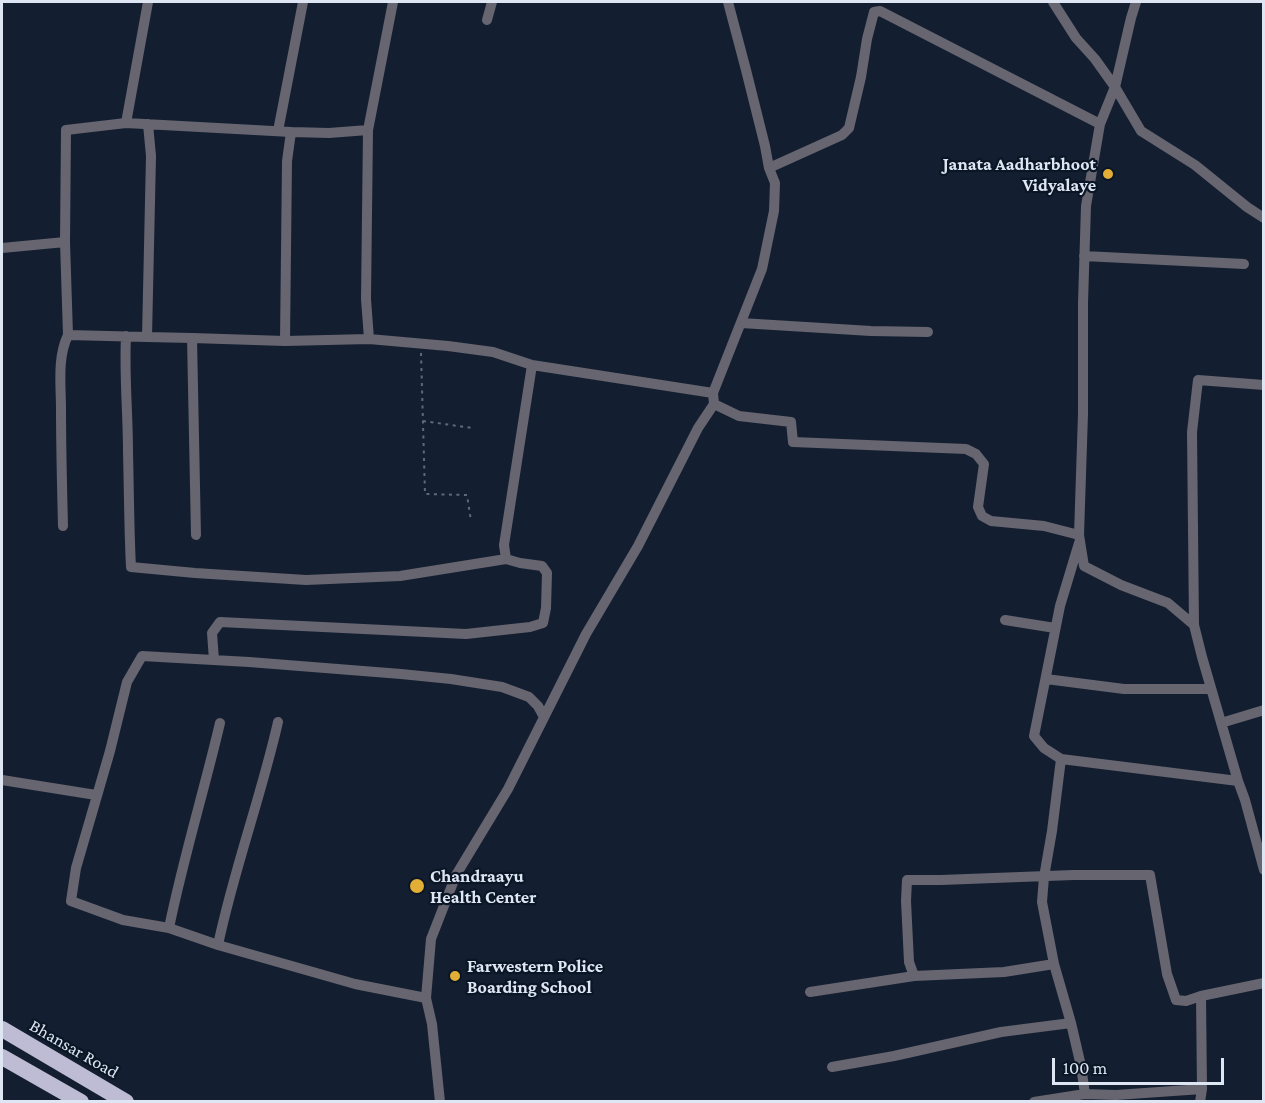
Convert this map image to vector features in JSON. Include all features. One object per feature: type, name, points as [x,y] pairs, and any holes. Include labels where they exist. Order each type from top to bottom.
[{"type":"highway","name":"Bhansar Road","points":[[2,1029],[126,1101]]},
{"type":"highway","points":[[2,1057],[81,1101]]},
{"type":"street","points":[[126,123],[148,2]]},
{"type":"street","points":[[278,131],[303,2]]},
{"type":"street","points":[[369,339],[366,299],[368,130],[393,2]]},
{"type":"street","points":[[487,20],[492,2]]},
{"type":"street","points":[[440,1101],[432,1024],[426,998],[431,939],[456,875],[508,789],[586,634],[638,546],[713,398],[762,269],[774,211],[775,183],[769,168],[728,2]]},
{"type":"street","points":[[1053,2],[1076,38],[1095,59],[1141,131],[1195,165],[1263,218]]},
{"type":"street","points":[[1136,2],[1114,87],[1100,124],[1086,206],[1079,538],[1084,566],[1121,585],[1168,603],[1194,625]]},
{"type":"street","points":[[769,168],[842,135],[849,128],[874,12],[880,11],[1100,124]]},
{"type":"street","points":[[63,526],[61,379],[62,347],[68,335],[65,242],[66,130],[126,123],[291,132],[329,133],[368,130]]},
{"type":"street","points":[[147,337],[151,156],[148,124]]},
{"type":"street","points":[[285,341],[287,161],[291,132]]},
{"type":"street","points":[[2,248],[65,242]]},
{"type":"street","points":[[1084,256],[1244,264]]},
{"type":"street","points":[[741,323],[928,332]]},
{"type":"street","points":[[68,335],[285,341],[369,339],[493,352],[532,365],[713,398],[740,416],[791,422],[793,442],[966,449],[976,454],[984,464],[978,507],[982,516],[991,521],[1044,526],[1079,538]]},
{"type":"street","points":[[126,336],[125,394],[131,567],[306,580],[400,576],[506,559],[542,566],[547,573],[543,623],[530,627],[466,634],[220,622],[212,633],[214,660]]},
{"type":"street","points":[[192,338],[196,536]]},
{"type":"street","points":[[506,559],[504,545],[532,365]]},
{"type":"street","points":[[1263,385],[1198,380],[1192,432],[1194,625],[1263,870]]},
{"type":"street","points":[[1079,538],[1060,606],[1034,736],[1044,748],[1061,759],[1238,781]]},
{"type":"street","points":[[1005,620],[1055,628]]},
{"type":"street","points":[[426,998],[355,984],[218,945],[169,928],[123,920],[70,901],[76,868],[110,751],[127,682],[142,656],[401,674],[502,687],[529,697],[544,717]]},
{"type":"street","points":[[1046,679],[1124,689],[1211,689]]},
{"type":"street","points":[[1221,723],[1263,710]]},
{"type":"street","points":[[218,945],[225,913],[270,759],[278,722]]},
{"type":"street","points":[[169,928],[220,723]]},
{"type":"street","points":[[1061,759],[1042,902],[1054,964],[1081,1066],[1085,1094]]},
{"type":"street","points":[[2,780],[96,795]]},
{"type":"street","points":[[914,976],[909,962],[907,880],[1150,875],[1167,974],[1176,1000],[1186,1000],[1263,983]]},
{"type":"street","points":[[810,992],[914,976],[1004,972],[1054,964]]},
{"type":"street","points":[[1200,1101],[1202,1089],[1201,996]]},
{"type":"street","points":[[832,1067],[894,1056],[1001,1032],[1071,1023]]},
{"type":"street","points":[[1034,1101],[1085,1094],[1116,1095],[1202,1089]]},
{"type":"path","points":[[421,344],[425,494],[467,495],[471,521]]},
{"type":"path","points":[[423,421],[472,428]]},
{"type":"place","name":"Janata Aadharbhoot Vidyalaye","points":[[1108,174]]},
{"type":"place","name":"Chandraayu Health Center","points":[[417,886]]},
{"type":"place","name":"Farwestern Police Boarding School","points":[[455,976]]}]
